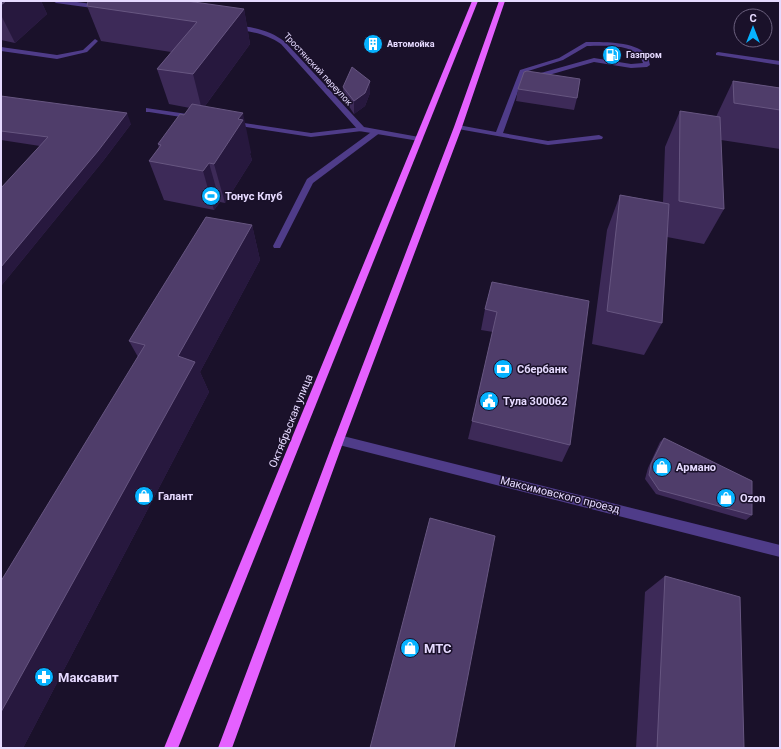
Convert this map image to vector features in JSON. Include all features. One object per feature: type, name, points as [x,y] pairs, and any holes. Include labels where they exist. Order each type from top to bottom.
[{"type":"main road","name":"Октябрьская улица","points":[[171,748],[475,1]]},
{"type":"main road","points":[[225,748],[339,440],[458,127],[502,1]]},
{"type":"street","points":[[56,1],[109,9]]},
{"type":"street","name":"Тростянский переулок","points":[[224,25],[262,30],[274,35],[362,129]]},
{"type":"street","points":[[1,49],[57,57],[85,51],[95,41]]},
{"type":"street","points":[[500,134],[522,71],[561,59],[586,44],[606,44],[632,48],[644,56],[647,65],[631,66],[594,60],[519,81]]},
{"type":"street","points":[[718,54],[780,63]]},
{"type":"street","points":[[149,110],[203,118]]},
{"type":"street","points":[[226,122],[311,135],[362,129],[419,139]]},
{"type":"street","points":[[458,127],[548,143],[599,137]]},
{"type":"street","points":[[277,246],[310,180],[377,132]]},
{"type":"street","name":"Максимовского проезд","points":[[339,440],[780,551]]},
{"type":"building","points":[[88,1],[187,1],[244,9],[193,74],[157,69],[197,22],[87,6]]},
{"type":"building","points":[[352,67],[370,81],[365,93],[354,101],[343,87]]},
{"type":"building","points":[[527,71],[580,79],[577,98],[518,89],[524,72]]},
{"type":"building","points":[[733,81],[780,88],[780,110],[734,103]]},
{"type":"building","points":[[1,96],[127,113],[98,151],[1,267],[1,188],[48,137],[1,131]]},
{"type":"building","points":[[192,104],[243,113],[238,119],[243,120],[214,164],[209,163],[203,171],[149,161],[161,145],[158,144],[180,114],[184,115]]},
{"type":"building","points":[[680,111],[720,117],[724,209],[679,201]]},
{"type":"building","points":[[620,195],[669,204],[662,323],[607,311]]},
{"type":"building","points":[[206,217],[252,225],[178,356],[195,362],[1,712],[1,581],[145,345],[129,341]]},
{"type":"building","points":[[492,282],[589,301],[570,445],[472,421],[497,312],[485,309]]},
{"type":"building","points":[[664,438],[752,481],[752,515],[659,490],[649,475],[651,464]]},
{"type":"building","points":[[430,518],[495,536],[454,748],[370,748]]},
{"type":"building","points":[[665,576],[740,597],[744,748],[657,748]]},
{"type":"place","name":"Автомойка","points":[[373,44]]},
{"type":"place","name":"Газпром","points":[[612,55]]},
{"type":"place","name":"Тонус Клуб","points":[[211,196]]},
{"type":"place","name":"Сбербанк","points":[[503,369]]},
{"type":"place","name":"Тула 300062","points":[[489,401]]},
{"type":"place","name":"Армано","points":[[662,467]]},
{"type":"place","name":"Галант","points":[[144,496]]},
{"type":"place","name":"Ozon","points":[[726,498]]},
{"type":"place","name":"МТС","points":[[410,648]]},
{"type":"place","name":"Максавит","points":[[44,677]]}]
